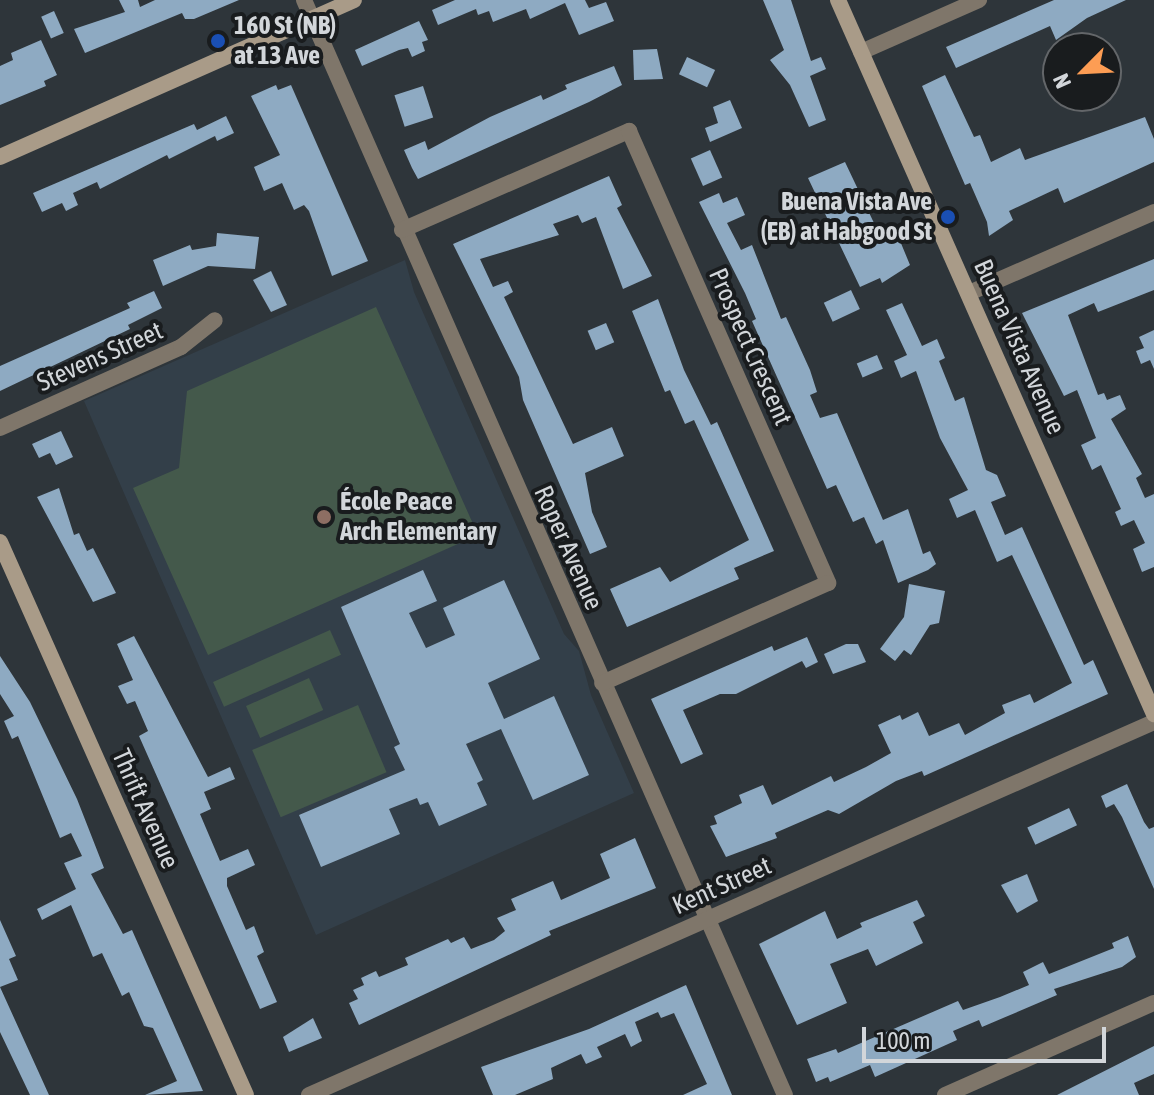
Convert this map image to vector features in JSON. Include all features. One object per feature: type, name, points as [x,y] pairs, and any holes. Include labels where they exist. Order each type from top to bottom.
[{"type":"street","name":"Roper Avenue","points":[[304,0],[402,230],[785,1095]]},
{"type":"street","points":[[0,157],[354,0]]},
{"type":"street","name":"Buena Vista Avenue","points":[[838,0],[1154,714]]},
{"type":"street","points":[[861,52],[979,0]]},
{"type":"street","name":"Prospect Crescent","points":[[402,230],[629,131],[828,583],[602,683]]},
{"type":"street","points":[[969,293],[1154,212]]},
{"type":"street","name":"Stevens Street","points":[[0,428],[181,347],[215,320]]},
{"type":"street","name":"Thrift Avenue","points":[[0,542],[246,1095]]},
{"type":"street","name":"Kent Street","points":[[309,1095],[1154,722]]},
{"type":"street","points":[[945,1095],[1154,1003]]},
{"type":"shaded area","name":"École Peace Arch Elementary","points":[[405,260],[414,292],[564,634],[579,651],[591,695],[634,793],[316,935],[84,401]]},
{"type":"green space","points":[[376,307],[478,535],[208,655],[133,488],[179,468],[187,391]]},
{"type":"green space","points":[[330,630],[341,655],[224,707],[213,682]]},
{"type":"green space","points":[[309,678],[323,710],[260,738],[246,706]]},
{"type":"green space","points":[[358,705],[387,772],[281,817],[252,750]]},
{"type":"building","points":[[119,0],[138,0],[140,7],[155,0],[239,0],[194,19],[185,19],[182,13],[85,53],[74,29],[125,12]]},
{"type":"building","points":[[455,0],[585,0],[589,8],[606,2],[614,21],[579,35],[565,3],[530,19],[526,9],[493,22],[489,11],[478,15],[476,9],[438,25],[432,10]]},
{"type":"building","points":[[763,0],[791,0],[811,61],[821,57],[826,69],[810,76],[826,120],[809,127],[790,85],[770,60],[784,50]]},
{"type":"building","points":[[1054,0],[1126,0],[1087,18],[1067,32],[1053,32],[1050,26],[956,68],[946,47]]},
{"type":"building","points":[[54,11],[64,33],[51,39],[41,17]]},
{"type":"building","points":[[419,21],[428,40],[422,42],[425,51],[412,57],[408,48],[399,50],[362,66],[355,50]]},
{"type":"building","points":[[41,40],[57,75],[44,81],[46,86],[0,105],[0,66],[13,60],[11,53]]},
{"type":"building","points":[[657,49],[663,79],[634,80],[633,50]]},
{"type":"building","points":[[687,57],[715,70],[707,87],[679,74]]},
{"type":"building","points":[[614,66],[622,85],[589,102],[418,179],[412,168],[404,150],[425,141],[428,150],[490,117],[541,95],[543,100],[567,89],[565,85]]},
{"type":"building","points":[[945,75],[974,137],[980,135],[991,162],[1020,148],[1025,160],[1145,117],[1154,139],[1154,162],[1064,203],[1058,188],[1009,211],[1013,220],[989,236],[987,222],[970,183],[965,185],[922,86]]},
{"type":"building","points":[[276,85],[278,90],[291,85],[368,261],[332,276],[309,211],[304,205],[294,210],[282,183],[264,191],[254,167],[280,155],[251,96]]},
{"type":"building","points":[[423,86],[433,117],[405,127],[394,95]]},
{"type":"building","points":[[730,100],[742,128],[710,142],[705,128],[718,123],[713,107]]},
{"type":"building","points":[[226,116],[234,133],[217,141],[215,136],[169,159],[167,155],[100,189],[97,182],[73,193],[78,205],[66,211],[62,203],[42,212],[33,193],[194,124],[197,130]]},
{"type":"building","points":[[710,150],[722,177],[703,186],[691,159]]},
{"type":"building","points":[[845,162],[883,242],[898,236],[910,265],[882,283],[880,278],[860,287],[808,178]]},
{"type":"building","points":[[609,176],[622,205],[617,208],[652,276],[623,289],[596,217],[582,223],[578,215],[553,224],[559,235],[480,259],[493,287],[508,281],[513,292],[504,297],[573,444],[612,427],[624,456],[585,473],[592,512],[607,547],[590,554],[523,400],[519,377],[453,244]]},
{"type":"building","points":[[719,193],[723,203],[737,197],[745,215],[727,223],[741,250],[752,245],[781,319],[786,317],[810,370],[817,392],[810,395],[820,418],[837,413],[883,520],[908,509],[923,554],[930,551],[936,564],[928,570],[898,583],[883,540],[876,544],[864,517],[853,522],[836,485],[827,489],[752,321],[756,319],[745,293],[699,202]]},
{"type":"building","points":[[217,233],[259,237],[255,269],[208,266],[163,286],[153,260],[190,245],[192,250],[216,246]]},
{"type":"building","points":[[1154,259],[1154,290],[1098,312],[1094,303],[1068,315],[1098,395],[1104,393],[1107,400],[1120,395],[1126,409],[1111,419],[1142,474],[1136,478],[1145,498],[1154,494],[1154,567],[1142,572],[1133,549],[1145,543],[1134,520],[1121,526],[1115,512],[1121,509],[1101,465],[1092,470],[1081,445],[1096,438],[1077,390],[1064,396],[1022,313]]},
{"type":"building","points":[[271,271],[287,305],[271,312],[253,280]]},
{"type":"building","points":[[851,290],[860,309],[833,322],[824,303]]},
{"type":"building","points":[[154,291],[162,308],[128,325],[130,329],[0,391],[0,366],[130,308],[127,303]]},
{"type":"building","points":[[658,299],[684,370],[711,425],[717,422],[774,551],[734,568],[739,579],[627,627],[610,589],[660,567],[670,582],[749,540],[694,420],[685,424],[670,390],[665,392],[632,311]]},
{"type":"building","points":[[902,303],[922,346],[937,339],[945,358],[939,361],[955,401],[964,397],[986,470],[997,475],[1006,496],[991,502],[1005,535],[1022,527],[1084,665],[1093,660],[1108,694],[924,776],[922,771],[896,781],[839,814],[828,810],[775,833],[777,838],[726,857],[710,826],[717,824],[714,816],[742,803],[739,795],[763,785],[772,805],[831,776],[834,782],[866,767],[891,753],[878,725],[900,715],[902,720],[918,712],[929,736],[959,723],[965,735],[1005,713],[1002,705],[1030,694],[1034,703],[1072,683],[1012,555],[997,562],[975,510],[957,518],[949,499],[968,490],[940,438],[916,371],[901,378],[894,361],[907,355],[886,310]]},
{"type":"building","points":[[606,323],[614,342],[596,350],[588,331]]},
{"type":"building","points":[[1154,330],[1154,369],[1150,360],[1141,364],[1136,351],[1144,348],[1139,337]]},
{"type":"building","points":[[877,355],[883,369],[863,377],[857,364]]},
{"type":"building","points":[[61,431],[73,457],[56,465],[50,453],[39,458],[32,444]]},
{"type":"building","points":[[59,488],[74,535],[79,533],[87,551],[93,548],[116,593],[93,602],[37,497]]},
{"type":"building","points":[[423,570],[437,601],[409,613],[426,648],[455,635],[443,608],[504,580],[540,659],[488,683],[504,719],[554,696],[589,775],[533,800],[501,729],[466,744],[483,780],[477,783],[487,805],[439,826],[428,802],[420,805],[417,798],[389,809],[400,834],[321,867],[299,815],[405,770],[394,747],[400,744],[341,607]]},
{"type":"building","points":[[909,584],[945,591],[939,623],[930,625],[911,655],[904,650],[895,661],[880,649],[904,617]]},
{"type":"building","points":[[134,636],[208,777],[230,767],[235,779],[204,792],[211,809],[200,814],[220,861],[248,849],[255,865],[227,878],[227,886],[246,930],[254,926],[264,952],[257,956],[277,1002],[260,1009],[139,736],[148,731],[135,701],[127,704],[118,686],[133,680],[117,644]]},
{"type":"building","points":[[807,637],[818,662],[806,668],[802,661],[736,694],[720,694],[683,710],[703,754],[681,764],[651,699],[772,646],[774,651]]},
{"type":"building","points":[[846,644],[858,644],[866,662],[833,674],[824,654]]},
{"type":"building","points":[[0,656],[30,702],[77,799],[104,868],[91,874],[123,934],[132,930],[203,1091],[145,1095],[177,1081],[153,1028],[144,1026],[129,992],[122,996],[102,953],[93,957],[71,905],[42,920],[37,909],[76,889],[64,863],[82,856],[71,833],[60,838],[18,736],[12,739],[4,721],[14,716],[0,694]]},
{"type":"building","points":[[1127,784],[1144,822],[1149,829],[1154,827],[1154,889],[1122,817],[1114,804],[1106,808],[1101,796]]},
{"type":"building","points":[[1069,808],[1077,825],[1035,845],[1027,827]]},
{"type":"building","points":[[635,838],[656,888],[549,931],[551,935],[359,1025],[349,1003],[358,999],[353,990],[364,985],[361,978],[376,971],[379,977],[408,965],[405,958],[448,939],[451,943],[464,937],[471,949],[494,940],[505,931],[497,918],[516,910],[511,899],[553,881],[561,900],[610,878],[600,854]]},
{"type":"building","points":[[1027,874],[1038,901],[1017,913],[1001,885]]},
{"type":"building","points":[[917,900],[925,916],[913,922],[923,943],[876,966],[868,949],[830,964],[847,1003],[797,1025],[759,944],[825,911],[837,939],[862,927],[860,923]]},
{"type":"building","points":[[0,920],[16,956],[9,959],[18,980],[0,987]]},
{"type":"building","points":[[1128,936],[1136,957],[1122,967],[1054,989],[1057,995],[982,1027],[979,1020],[953,1031],[957,1040],[875,1077],[870,1065],[830,1082],[828,1077],[816,1082],[807,1059],[836,1049],[838,1053],[958,1001],[963,1010],[1000,997],[1029,985],[1023,972],[1043,962],[1049,974],[1114,948],[1112,943]]},
{"type":"building","points":[[686,985],[732,1095],[683,1095],[707,1084],[674,1013],[661,1018],[658,1012],[635,1022],[642,1041],[631,1047],[625,1034],[597,1047],[602,1057],[586,1064],[581,1054],[551,1068],[553,1079],[515,1095],[493,1095],[481,1067],[589,1029]]},
{"type":"building","points":[[0,987],[49,1095],[30,1095],[0,1032]]},
{"type":"building","points":[[313,1018],[322,1038],[289,1052],[283,1037]]},
{"type":"building","points":[[1154,1046],[1154,1074],[1134,1083],[1139,1095],[1057,1095]]},
{"type":"place","name":"160 St (NB) at 13 Ave","points":[[218,41]]},
{"type":"place","name":"Buena Vista Ave (EB) at Habgood St","points":[[948,217]]},
{"type":"place","name":"École Peace Arch Elementary","points":[[324,517]]}]
